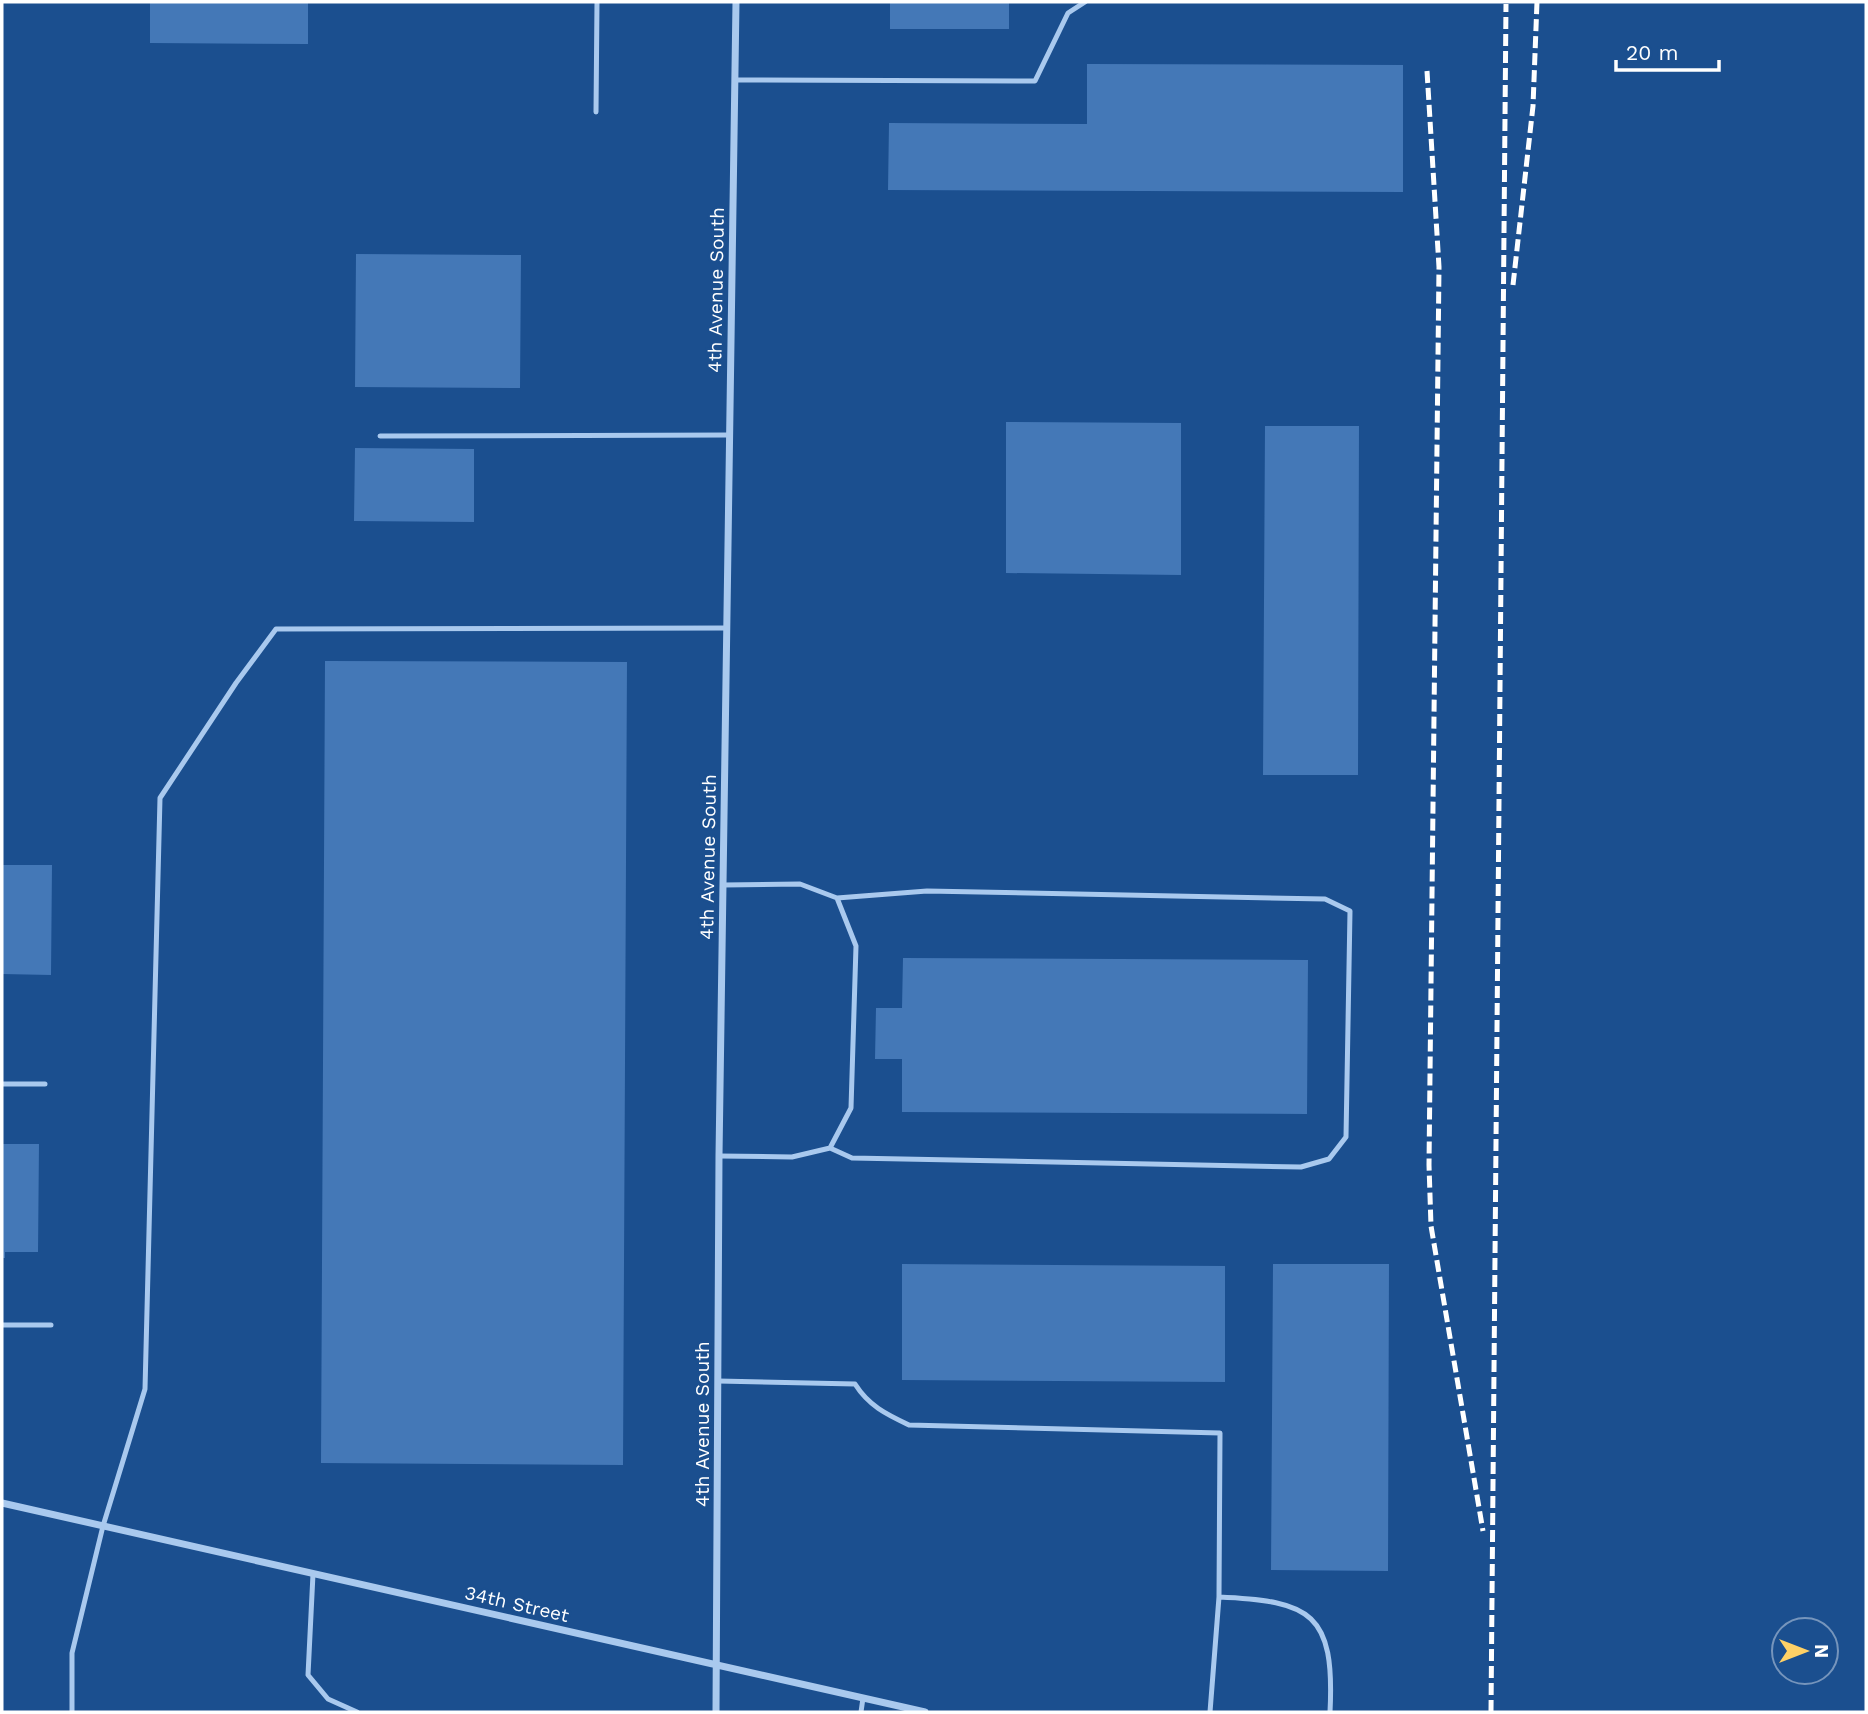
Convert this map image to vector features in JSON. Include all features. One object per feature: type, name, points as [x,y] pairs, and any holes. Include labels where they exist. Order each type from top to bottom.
[{"type":"street","name":"4th Avenue South","points":[[716,1712],[719,1156],[736,2]]},
{"type":"street","name":"34th Street","points":[[2,1503],[925,1712]]},
{"type":"lane","points":[[596,112],[597,2]]},
{"type":"lane","points":[[735,80],[1035,81],[1068,13],[1085,2]]},
{"type":"lane","points":[[380,436],[730,435]]},
{"type":"lane","points":[[72,1712],[72,1653],[103,1526],[145,1389],[160,798],[236,683],[276,629],[727,628]]},
{"type":"lane","points":[[719,1156],[792,1157],[830,1148],[852,1158],[1301,1167],[1329,1159],[1346,1137],[1350,911],[1325,899],[927,891],[837,898],[800,884],[723,885]]},
{"type":"lane","points":[[830,1148],[851,1108],[856,946],[837,898]]},
{"type":"lane","points":[[2,1084],[45,1084]]},
{"type":"lane","points":[[2,1325],[51,1325]]},
{"type":"lane","points":[[718,1381],[855,1384],[864,1398],[879,1411],[909,1425],[1220,1433],[1219,1597],[1210,1712]]},
{"type":"lane","points":[[313,1574],[308,1675],[328,1699],[357,1712]]},
{"type":"lane","points":[[1219,1597],[1265,1599],[1294,1606],[1318,1623],[1329,1664],[1330,1712]]},
{"type":"lane","points":[[861,1712],[863,1698]]},
{"type":"building","points":[[150,2],[308,2],[308,44],[150,43]]},
{"type":"building","points":[[890,2],[1009,2],[1009,29],[890,29]]},
{"type":"building","points":[[1087,64],[1403,65],[1403,192],[888,190],[889,123],[1087,124]]},
{"type":"building","points":[[356,254],[521,255],[520,388],[355,387]]},
{"type":"building","points":[[1006,422],[1181,423],[1181,575],[1006,573]]},
{"type":"building","points":[[1265,426],[1359,426],[1358,775],[1263,775]]},
{"type":"building","points":[[355,448],[474,449],[474,522],[354,521]]},
{"type":"building","points":[[325,661],[627,662],[623,1465],[321,1463]]},
{"type":"building","points":[[2,865],[52,865],[51,975],[2,974]]},
{"type":"building","points":[[903,958],[1308,960],[1307,1114],[902,1112],[902,1059],[875,1059],[876,1008],[902,1008]]},
{"type":"building","points":[[2,1144],[39,1144],[38,1252],[5,1252],[5,1258],[2,1258]]},
{"type":"building","points":[[902,1264],[1225,1266],[1225,1382],[902,1380]]},
{"type":"building","points":[[1273,1264],[1389,1264],[1388,1571],[1271,1570]]},
{"type":"railway","points":[[1513,285],[1533,106],[1537,2]]},
{"type":"railway","points":[[1491,1712],[1506,4]]},
{"type":"railway","points":[[1427,71],[1439,267],[1429,1165],[1431,1226],[1483,1531]]}]
